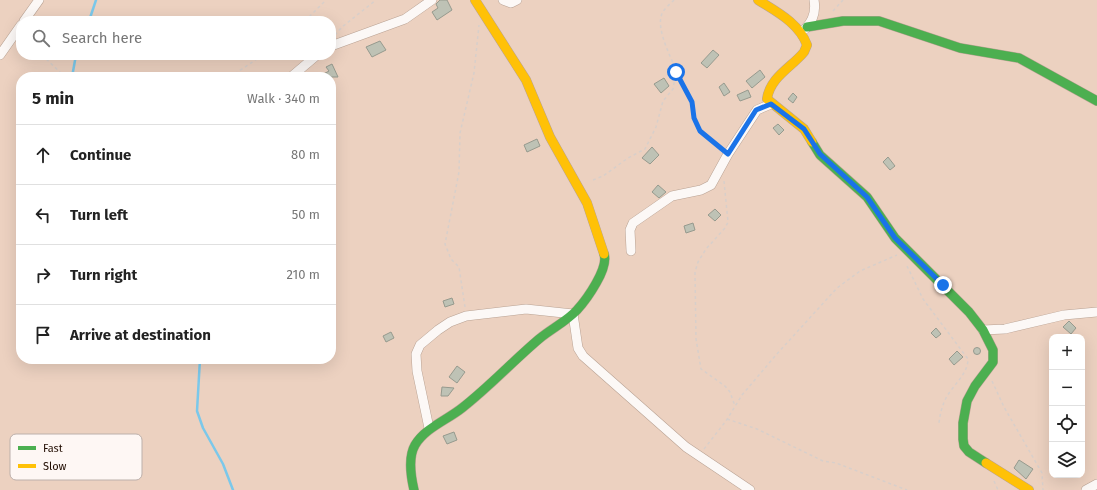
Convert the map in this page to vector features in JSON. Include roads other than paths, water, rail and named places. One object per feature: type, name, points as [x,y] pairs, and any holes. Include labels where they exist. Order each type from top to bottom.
[{"type":"street","points":[[28,16],[39,0]]},
{"type":"street","points":[[336,40],[405,19],[432,0]]},
{"type":"street","points":[[414,490],[412,451],[429,428],[448,418],[469,402],[549,330],[573,314],[603,268],[604,257],[587,203],[578,184],[550,137],[526,80],[475,0]]},
{"type":"street","points":[[504,0],[511,3],[517,0]]},
{"type":"street","points":[[758,0],[804,30]]},
{"type":"street","points":[[814,0],[815,9],[804,30],[806,49],[770,88],[767,97],[771,104],[804,129],[820,154],[867,197],[895,238],[970,312],[983,330],[993,350],[994,358],[992,366],[975,386],[967,401],[963,423],[964,446],[970,452],[1029,490]]},
{"type":"street","points":[[804,30],[828,23],[865,20],[879,21],[960,48],[1009,55],[1019,58],[1068,88],[1097,101]]},
{"type":"street","points":[[0,55],[16,32]]},
{"type":"street","points":[[297,72],[311,60]]},
{"type":"street","points":[[631,251],[630,230],[633,223],[672,196],[706,188],[711,185],[728,154],[756,110],[771,104]]},
{"type":"street","points":[[429,428],[417,371],[417,350],[438,330],[450,322],[466,316],[526,310],[573,314]]},
{"type":"street","points":[[983,330],[1005,329],[1064,315],[1097,312]]},
{"type":"street","points":[[573,314],[574,331],[580,352],[680,442],[750,490]]},
{"type":"street","points":[[1086,490],[1097,484]]},
{"type":"waterway","points":[[91,16],[96,0]]},
{"type":"waterway","points":[[73,72],[75,60]]},
{"type":"waterway","points":[[200,364],[197,411],[203,428],[223,464],[233,490]]}]
